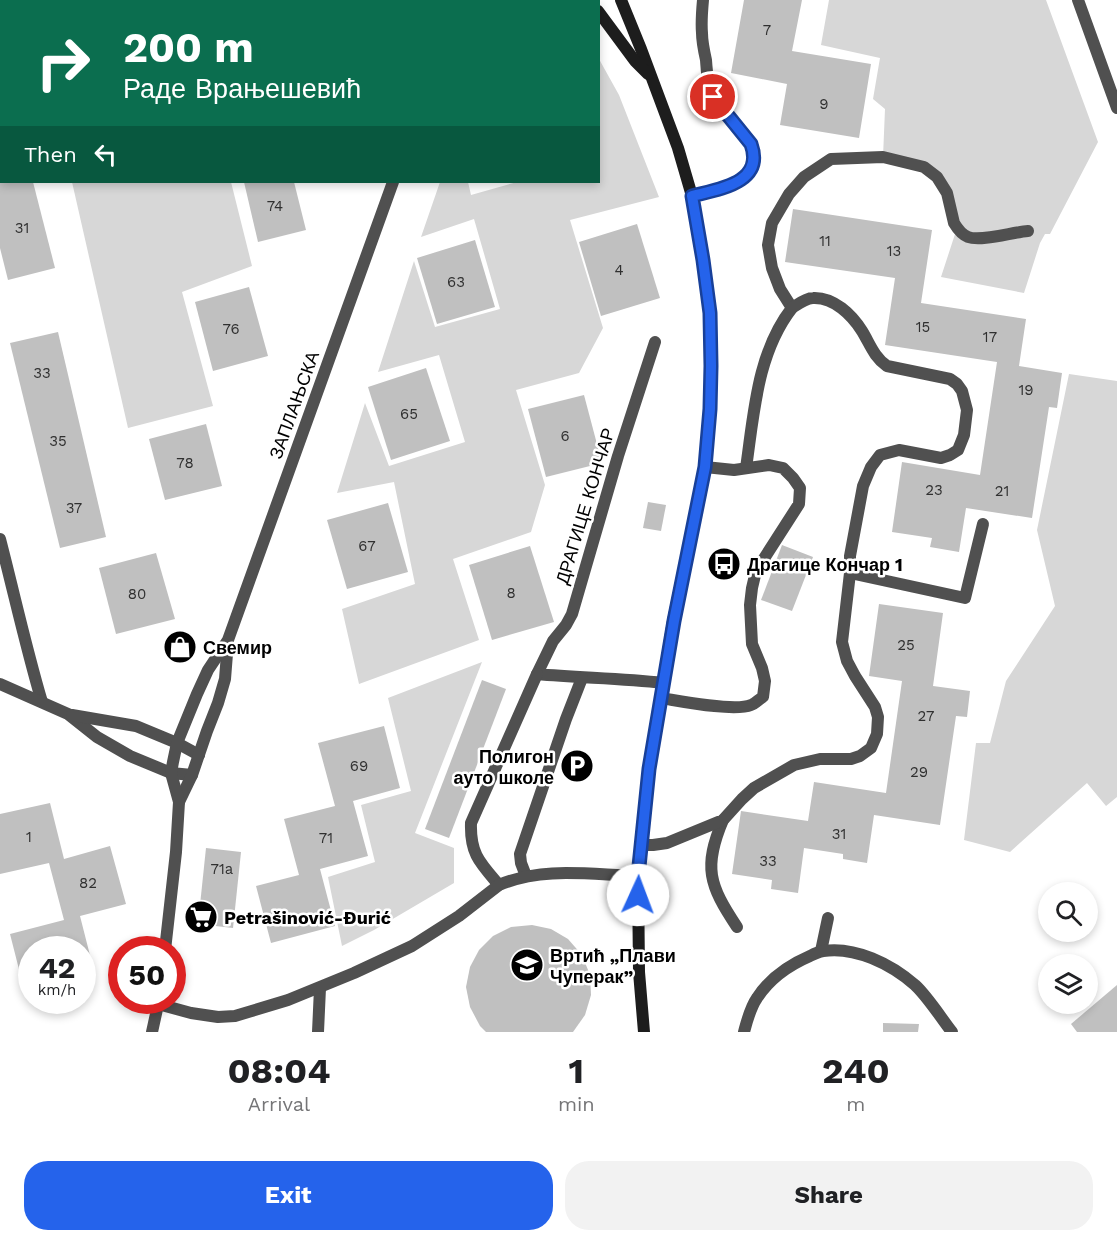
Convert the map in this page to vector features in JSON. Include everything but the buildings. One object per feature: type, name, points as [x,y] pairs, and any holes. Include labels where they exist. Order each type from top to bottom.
[{"type":"main road","points":[[621,0],[678,148],[692,196],[710,313],[710,409],[705,467],[663,683],[649,769],[638,876],[639,972],[644,1032]]},
{"type":"main road","points":[[600,14],[635,61],[650,76]]},
{"type":"street","points":[[692,196],[739,181],[751,169],[754,160],[751,144],[718,104],[710,89],[702,33],[703,0]]},
{"type":"street","points":[[1078,0],[1117,108]]},
{"type":"street","points":[[792,308],[780,289],[772,268],[768,245],[772,223],[789,194],[804,177],[831,159],[882,157],[924,167],[937,177],[947,193],[954,223],[968,237],[989,238],[1028,231]]},
{"type":"street","name":"ЗАПЛАЊСКА","points":[[167,936],[179,802],[171,773],[177,743],[208,670],[228,640],[393,183]]},
{"type":"street","points":[[737,927],[719,898],[710,867],[715,839],[723,820],[754,788],[794,765],[820,759],[851,759],[860,756],[871,748],[877,734],[878,717],[875,707],[847,661],[842,642],[850,556],[863,486],[871,467],[880,455],[899,450],[941,458],[958,450],[964,435],[967,410],[962,391],[950,379],[887,366],[879,360],[853,318],[840,307],[812,297],[792,308],[781,322],[760,375],[746,468]]},
{"type":"street","name":"ДРАГИЦЕ КОНЧАР","points":[[499,885],[473,849],[471,824],[537,674],[553,641],[572,614],[618,456],[655,342]]},
{"type":"street","points":[[661,698],[734,707],[751,705],[762,697],[765,681],[752,644],[750,605],[752,588],[756,571],[799,504],[800,488],[783,468],[769,465],[734,470],[705,467]]},
{"type":"street","points":[[850,573],[965,598],[983,524]]},
{"type":"street","points":[[0,539],[42,702]]},
{"type":"street","name":"ЗАПЛАЊСКА","points":[[179,802],[192,775],[225,679],[228,640]]},
{"type":"street","points":[[537,674],[663,683]]},
{"type":"street","points":[[526,876],[520,854],[582,678]]},
{"type":"street","points":[[0,684],[68,714],[97,737],[130,756],[171,773],[192,775]]},
{"type":"street","points":[[68,714],[136,726],[199,755]]},
{"type":"street","points":[[641,845],[667,843],[723,820]]},
{"type":"street","points":[[186,1011],[218,1017],[235,1016],[320,988],[412,946],[459,916],[499,885],[526,876],[540,874],[638,876]]},
{"type":"street","points":[[821,951],[828,918]]},
{"type":"street","points":[[744,1032],[756,999],[779,973],[793,963],[821,951],[839,950],[860,954],[890,966],[916,986],[952,1032]]},
{"type":"street","points":[[318,1032],[320,988]]},
{"type":"street","points":[[152,1032],[156,1014]]},
{"type":"shaded area","points":[[829,0],[1046,0],[1098,142],[1050,234],[1045,234],[1040,243],[1024,293],[941,277],[957,228],[937,177],[883,157],[885,109],[873,99],[880,58],[821,45]]},
{"type":"shaded area","points":[[600,61],[619,95],[659,197],[570,220],[603,328],[579,373],[516,390],[545,485],[531,532],[453,559],[479,640],[359,684],[342,609],[415,584],[394,482],[337,493],[365,403],[389,466],[465,442],[439,355],[378,372],[414,261],[435,327],[500,309],[474,219],[421,237],[440,183],[468,183],[471,195],[513,183],[600,183]]},
{"type":"shaded area","points":[[72,183],[231,183],[252,266],[182,292],[213,406],[128,428]]},
{"type":"shaded area","points":[[1069,374],[1117,381],[1117,797],[1106,806],[1087,783],[1010,852],[964,840],[976,743],[990,743],[1006,681],[1055,606],[1037,530]]},
{"type":"shaded area","points":[[482,662],[415,833],[454,848],[454,883],[342,946],[328,877],[375,862],[361,805],[411,791],[388,698]]},
{"type":"place","name":"Драгице Кончар 1","points":[[724,564]]},
{"type":"place","name":"Свемир","points":[[180,647]]},
{"type":"place","name":"Полигон ауто школе","points":[[577,766]]},
{"type":"place","name":"Petrašinović-Đurić","points":[[201,917]]},
{"type":"place","name":"Вртић „Плави Чуперак”","points":[[527,965]]},
{"type":"route","points":[[638,895],[649,769],[674,621],[705,467],[710,409],[710,313],[692,196],[739,181],[746,176],[754,160],[751,144],[713,97]]}]
